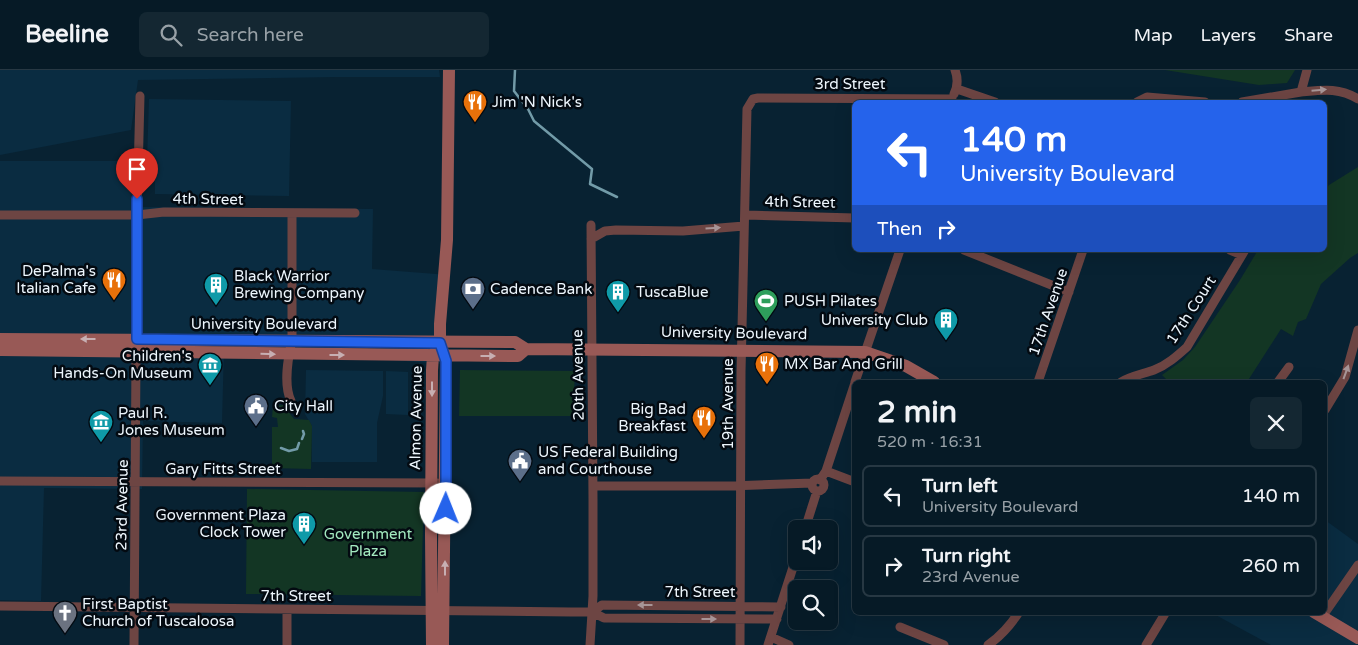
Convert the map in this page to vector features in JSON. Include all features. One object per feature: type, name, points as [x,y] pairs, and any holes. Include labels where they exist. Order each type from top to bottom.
[{"type":"main road","name":"Almon Avenue","points":[[432,645],[438,610],[446,484],[446,356],[440,343],[440,324],[446,240],[449,70]]},
{"type":"main road","name":"University Boulevard","points":[[0,339],[515,342],[526,349],[592,348],[865,352],[906,366],[930,380]]},
{"type":"main road","name":"Almon Avenue","points":[[440,343],[433,356],[432,483],[438,610],[444,645]]},
{"type":"main road","name":"University Boulevard","points":[[0,350],[518,356],[526,349]]},
{"type":"main road","points":[[1318,615],[1358,638]]},
{"type":"street","points":[[952,100],[957,89],[955,70]]},
{"type":"street","points":[[1301,92],[1307,70]]},
{"type":"street","points":[[957,89],[989,100]]},
{"type":"street","points":[[1254,100],[1328,89],[1341,91],[1358,99]]},
{"type":"street","name":"23rd Avenue","points":[[134,645],[137,215],[140,96]]},
{"type":"street","points":[[1142,100],[1147,97],[1186,100]]},
{"type":"street","name":"3rd Street","points":[[750,103],[752,99],[758,98],[887,100]]},
{"type":"street","name":"19th Avenue","points":[[740,645],[744,215],[746,114],[750,103]]},
{"type":"street","name":"4th Street","points":[[0,215],[137,215],[164,212],[355,213]]},
{"type":"street","points":[[291,401],[287,393],[288,354],[292,340],[292,213]]},
{"type":"street","name":"4th Street","points":[[744,215],[852,218]]},
{"type":"street","name":"20th Avenue","points":[[590,645],[593,486],[591,225]]},
{"type":"street","points":[[592,239],[605,231],[616,230],[683,231],[744,226]]},
{"type":"street","points":[[856,380],[899,252]]},
{"type":"street","points":[[969,252],[1069,292]]},
{"type":"street","name":"17th Avenue","points":[[1039,380],[1083,252]]},
{"type":"street","name":"17th Court","points":[[1125,380],[1156,369],[1173,360],[1187,347],[1244,252]]},
{"type":"street","points":[[1327,407],[1345,377],[1358,330]]},
{"type":"street","points":[[1279,380],[1289,366]]},
{"type":"street","points":[[808,520],[817,491],[812,488],[816,481],[826,472],[852,392]]},
{"type":"street","points":[[826,472],[852,481]]},
{"type":"street","name":"Gary Fitts Street","points":[[0,480],[446,484]]},
{"type":"street","points":[[593,486],[741,486],[816,481]]},
{"type":"street","points":[[1327,604],[1358,565]]},
{"type":"street","points":[[789,645],[769,641],[792,570]]},
{"type":"street","name":"7th Street","points":[[592,612],[602,605],[781,606]]},
{"type":"street","name":"7th Street","points":[[0,606],[592,612],[604,618],[777,619]]},
{"type":"street","points":[[286,610],[287,645]]},
{"type":"street","points":[[988,645],[1012,624],[1017,615]]},
{"type":"street","points":[[1146,645],[1164,615]]},
{"type":"street","points":[[900,627],[944,645]]},
{"type":"shaded area","points":[[0,70],[439,70],[440,77],[138,80],[131,130],[0,155]]},
{"type":"shaded area","points":[[149,99],[291,101],[289,196],[155,194],[155,161],[147,160]]},
{"type":"shaded area","points":[[0,161],[139,161],[142,207],[373,209],[372,269],[449,275],[443,364],[224,347],[222,423],[143,421],[142,489],[44,488],[41,601],[0,600]]},
{"type":"shaded area","points":[[306,370],[383,371],[383,396],[377,423],[377,462],[312,462],[312,426],[305,414]]},
{"type":"shaded area","points":[[386,371],[408,372],[408,415],[386,414]]},
{"type":"shaded area","points":[[1327,521],[1358,544],[1358,645],[1271,645],[1216,615],[1327,615]]},
{"type":"green space","points":[[1165,70],[1295,70],[1287,83],[1259,85]]},
{"type":"green space","points":[[1358,167],[1358,253],[1321,284],[1306,319],[1298,322],[1293,336],[1281,329],[1248,380],[1167,380],[1162,375],[1183,360],[1195,347],[1257,252],[1327,252],[1327,188]]},
{"type":"green space","points":[[460,370],[575,371],[573,416],[459,416]]},
{"type":"green space","points":[[283,405],[294,419],[309,420],[312,426],[311,469],[272,468],[272,427],[278,427],[277,418],[272,417],[273,406]]},
{"type":"green space","name":"Government Plaza","points":[[247,489],[424,492],[421,596],[246,594]]},
{"type":"waterway","points":[[515,70],[514,91],[528,109],[534,121],[592,169],[590,184],[617,197]]},
{"type":"waterway","points":[[302,439],[303,431]]},
{"type":"waterway","points":[[281,448],[289,451],[297,449],[299,443]]},
{"type":"place","name":"Jim 'N Nick's","points":[[475,123]]},
{"type":"place","name":"DePalma's Italian Cafe","points":[[114,301]]},
{"type":"place","name":"Black Warrior Brewing Company","points":[[216,306]]},
{"type":"place","name":"Cadence Bank","points":[[473,310]]},
{"type":"place","name":"TuscaBlue","points":[[618,313]]},
{"type":"place","name":"PUSH Pilates","points":[[766,322]]},
{"type":"place","name":"University Club","points":[[946,341]]},
{"type":"place","name":"MX Bar And Grill","points":[[767,385]]},
{"type":"place","name":"Children's Hands-On Museum","points":[[210,386]]},
{"type":"place","name":"City Hall","points":[[256,427]]},
{"type":"place","name":"Big Bad Breakfast","points":[[704,439]]},
{"type":"place","name":"Paul R. Jones Museum","points":[[101,443]]},
{"type":"place","name":"US Federal Building and Courthouse","points":[[520,482]]},
{"type":"place","name":"Government Plaza Clock Tower","points":[[304,545]]},
{"type":"place","name":"First Baptist Church of Tuscaloosa","points":[[65,634]]},
{"type":"route","points":[[137,199],[137,339],[440,343],[446,356],[446,509]]}]
